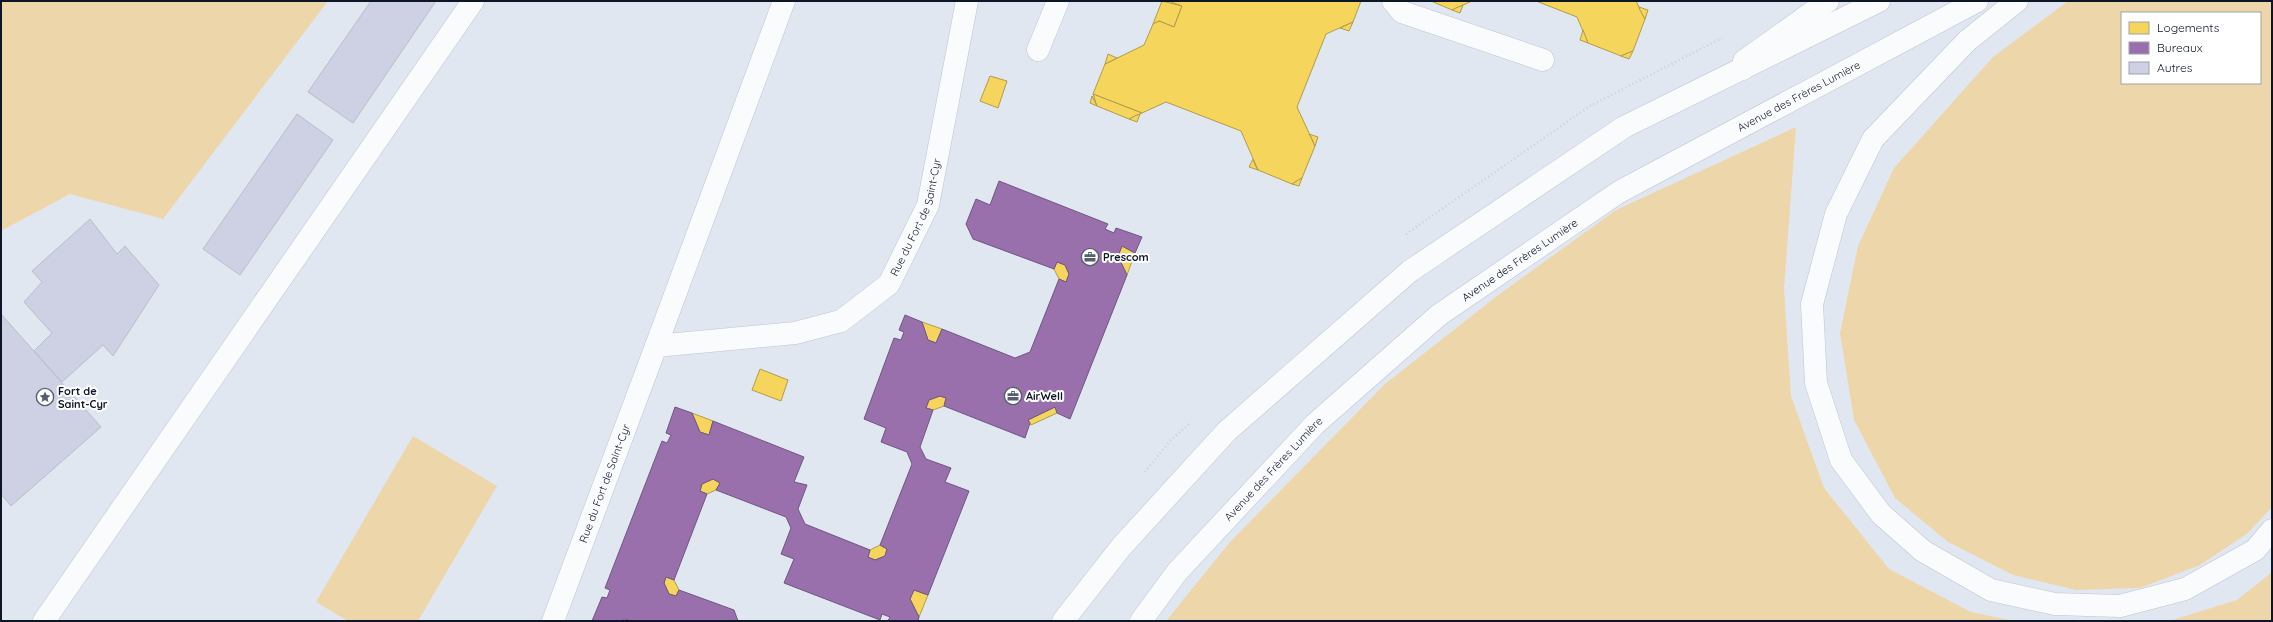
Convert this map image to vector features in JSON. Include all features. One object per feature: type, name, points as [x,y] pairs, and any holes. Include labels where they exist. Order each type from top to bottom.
[{"type":"main road","points":[[44,621],[473,1]]},
{"type":"main road","name":"Rue du Fort de Saint-Cyr","points":[[553,621],[784,1]]},
{"type":"main road","name":"Rue du Fort de Saint-Cyr","points":[[656,346],[795,333],[841,321],[889,284],[928,205],[967,1]]},
{"type":"main road","points":[[1038,50],[1058,1]]},
{"type":"main road","points":[[1393,1],[1402,12],[1543,60]]},
{"type":"main road","points":[[1743,69],[1744,61],[1828,1]]},
{"type":"main road","points":[[1063,621],[1122,546],[1227,431],[1410,271],[1624,128],[1879,1]]},
{"type":"main road","name":"Avenue des Frères Lumière","points":[[1141,621],[1177,572],[1315,424],[1439,315],[1619,192],[1977,1]]},
{"type":"main road","points":[[2017,1],[1967,41],[1873,139],[1836,214],[1812,304],[1816,382],[1842,460],[1881,514],[1923,551],[1991,590],[2055,604],[2120,606],[2185,589],[2255,550],[2272,530]]},
{"type":"shaded area","points":[[1,1],[328,1],[163,219],[70,194],[1,231]]},
{"type":"shaded area","points":[[2068,1],[2272,1],[2272,507],[2248,533],[2200,565],[2140,588],[2076,590],[2013,575],[1948,542],[1895,498],[1854,420],[1840,333],[1858,246],[1894,168],[1993,57]]},
{"type":"shaded area","points":[[1796,127],[1784,289],[1791,396],[1824,488],[1889,569],[1971,612],[2014,621],[1166,621],[1230,542],[1385,384],[1497,296],[1616,210]]},
{"type":"shaded area","points":[[413,436],[497,486],[418,621],[348,621],[316,602]]},
{"type":"shaded area","points":[[2272,572],[2272,621],[2169,621],[2237,600]]},
{"type":"building: Logements","points":[[1162,1],[1182,6],[1174,27],[1159,21],[1153,24]]},
{"type":"building: Logements","points":[[1168,1],[1361,1],[1353,22],[1326,34],[1297,107],[1315,146],[1302,178],[1292,184],[1258,170],[1241,131],[1166,102],[1142,113],[1093,94],[1105,64],[1144,45],[1153,24],[1159,21],[1174,27],[1182,6]]},
{"type":"building: Logements","points":[[1431,1],[1472,1],[1452,10]]},
{"type":"building: Logements","points":[[1536,1],[1636,1],[1645,19],[1633,51],[1621,56],[1588,43],[1577,17]]},
{"type":"building: Logements","points":[[1463,5],[1460,13],[1452,10],[1456,8]]},
{"type":"building: Logements","points":[[1639,7],[1648,10],[1645,19],[1640,10]]},
{"type":"building: Logements","points":[[1353,22],[1349,31],[1340,28]]},
{"type":"building: Logements","points":[[1583,30],[1588,43],[1580,40]]},
{"type":"building: Logements","points":[[1633,51],[1629,59],[1621,56],[1623,55]]},
{"type":"building: Logements","points":[[1108,54],[1117,58],[1105,64]]},
{"type":"building: Logements","points":[[990,76],[1007,81],[998,108],[980,101]]},
{"type":"building: Logements","points":[[1093,94],[1142,113],[1129,119],[1097,106]]},
{"type":"building: Logements","points":[[1092,96],[1097,106],[1090,103]]},
{"type":"building: Logements","points":[[1140,114],[1137,122],[1129,119],[1137,115]]},
{"type":"building: Logements","points":[[1309,134],[1318,137],[1315,146],[1311,137]]},
{"type":"building: Logements","points":[[1253,159],[1255,165],[1258,170],[1249,167]]},
{"type":"building: Logements","points":[[1302,178],[1299,186],[1292,184],[1300,179]]},
{"type":"building: Logements","points":[[1122,246],[1135,253],[1127,275],[1118,256]]},
{"type":"building: Logements","points":[[1057,262],[1065,265],[1069,274],[1066,282],[1059,279],[1054,269]]},
{"type":"building: Logements","points":[[922,322],[942,329],[936,343],[928,340]]},
{"type":"building: Logements","points":[[760,369],[788,380],[781,401],[752,390]]},
{"type":"building: Logements","points":[[940,396],[946,398],[944,406],[933,410],[926,408],[929,400]]},
{"type":"building: Logements","points":[[1055,407],[1057,413],[1031,425],[1028,420]]},
{"type":"building: Logements","points":[[692,413],[713,421],[709,435],[700,432]]},
{"type":"building: Logements","points":[[713,479],[720,483],[716,490],[707,494],[700,491],[702,484]]},
{"type":"building: Logements","points":[[880,545],[887,549],[885,556],[875,560],[868,557],[870,550]]},
{"type":"building: Logements","points":[[666,577],[674,580],[679,590],[676,596],[669,594],[664,583]]},
{"type":"building: Logements","points":[[914,590],[928,595],[919,617],[910,599]]},
{"type":"building: Bureaux","points":[[999,181],[1108,224],[1105,229],[1114,233],[1116,228],[1142,237],[1135,253],[1122,246],[1118,256],[1127,275],[1070,419],[1057,413],[1055,407],[1028,420],[1030,423],[1025,438],[944,406],[946,398],[940,396],[929,400],[926,408],[933,410],[920,447],[926,459],[951,468],[945,482],[969,491],[928,595],[914,590],[910,599],[919,617],[918,621],[888,621],[890,617],[882,614],[880,620],[784,583],[794,559],[781,554],[791,528],[786,517],[716,490],[720,483],[713,479],[702,484],[700,491],[707,494],[674,580],[666,577],[664,583],[669,594],[676,596],[679,590],[734,610],[738,621],[631,621],[625,619],[621,621],[592,621],[602,597],[607,598],[610,590],[605,588],[662,441],[667,443],[671,435],[666,433],[675,407],[692,413],[700,432],[709,435],[713,421],[804,457],[794,482],[807,485],[798,509],[805,524],[870,550],[868,557],[875,560],[885,556],[887,549],[880,545],[912,464],[907,452],[881,442],[886,428],[864,419],[894,338],[901,340],[904,332],[899,330],[905,315],[922,322],[928,340],[936,343],[942,329],[1015,358],[1030,352],[1059,279],[1066,282],[1069,274],[1065,265],[1057,262],[1054,269],[973,239],[966,224],[976,199],[990,205]]},
{"type":"building: Autres","points":[[371,1],[436,1],[353,123],[308,92]]},
{"type":"building: Autres","points":[[297,114],[333,140],[240,275],[203,249]]},
{"type":"building: Autres","points":[[90,219],[117,254],[125,246],[159,285],[113,356],[103,345],[62,382],[34,351],[52,333],[24,302],[42,282],[32,271]]},
{"type":"building: Autres","points":[[1,314],[101,427],[11,506],[1,494]]},
{"type":"place","name":"Prescom","points":[[1090,257]]},
{"type":"place","name":"AirWell","points":[[1013,396]]},
{"type":"place","name":"Fort de Saint-Cyr","points":[[45,397]]}]
